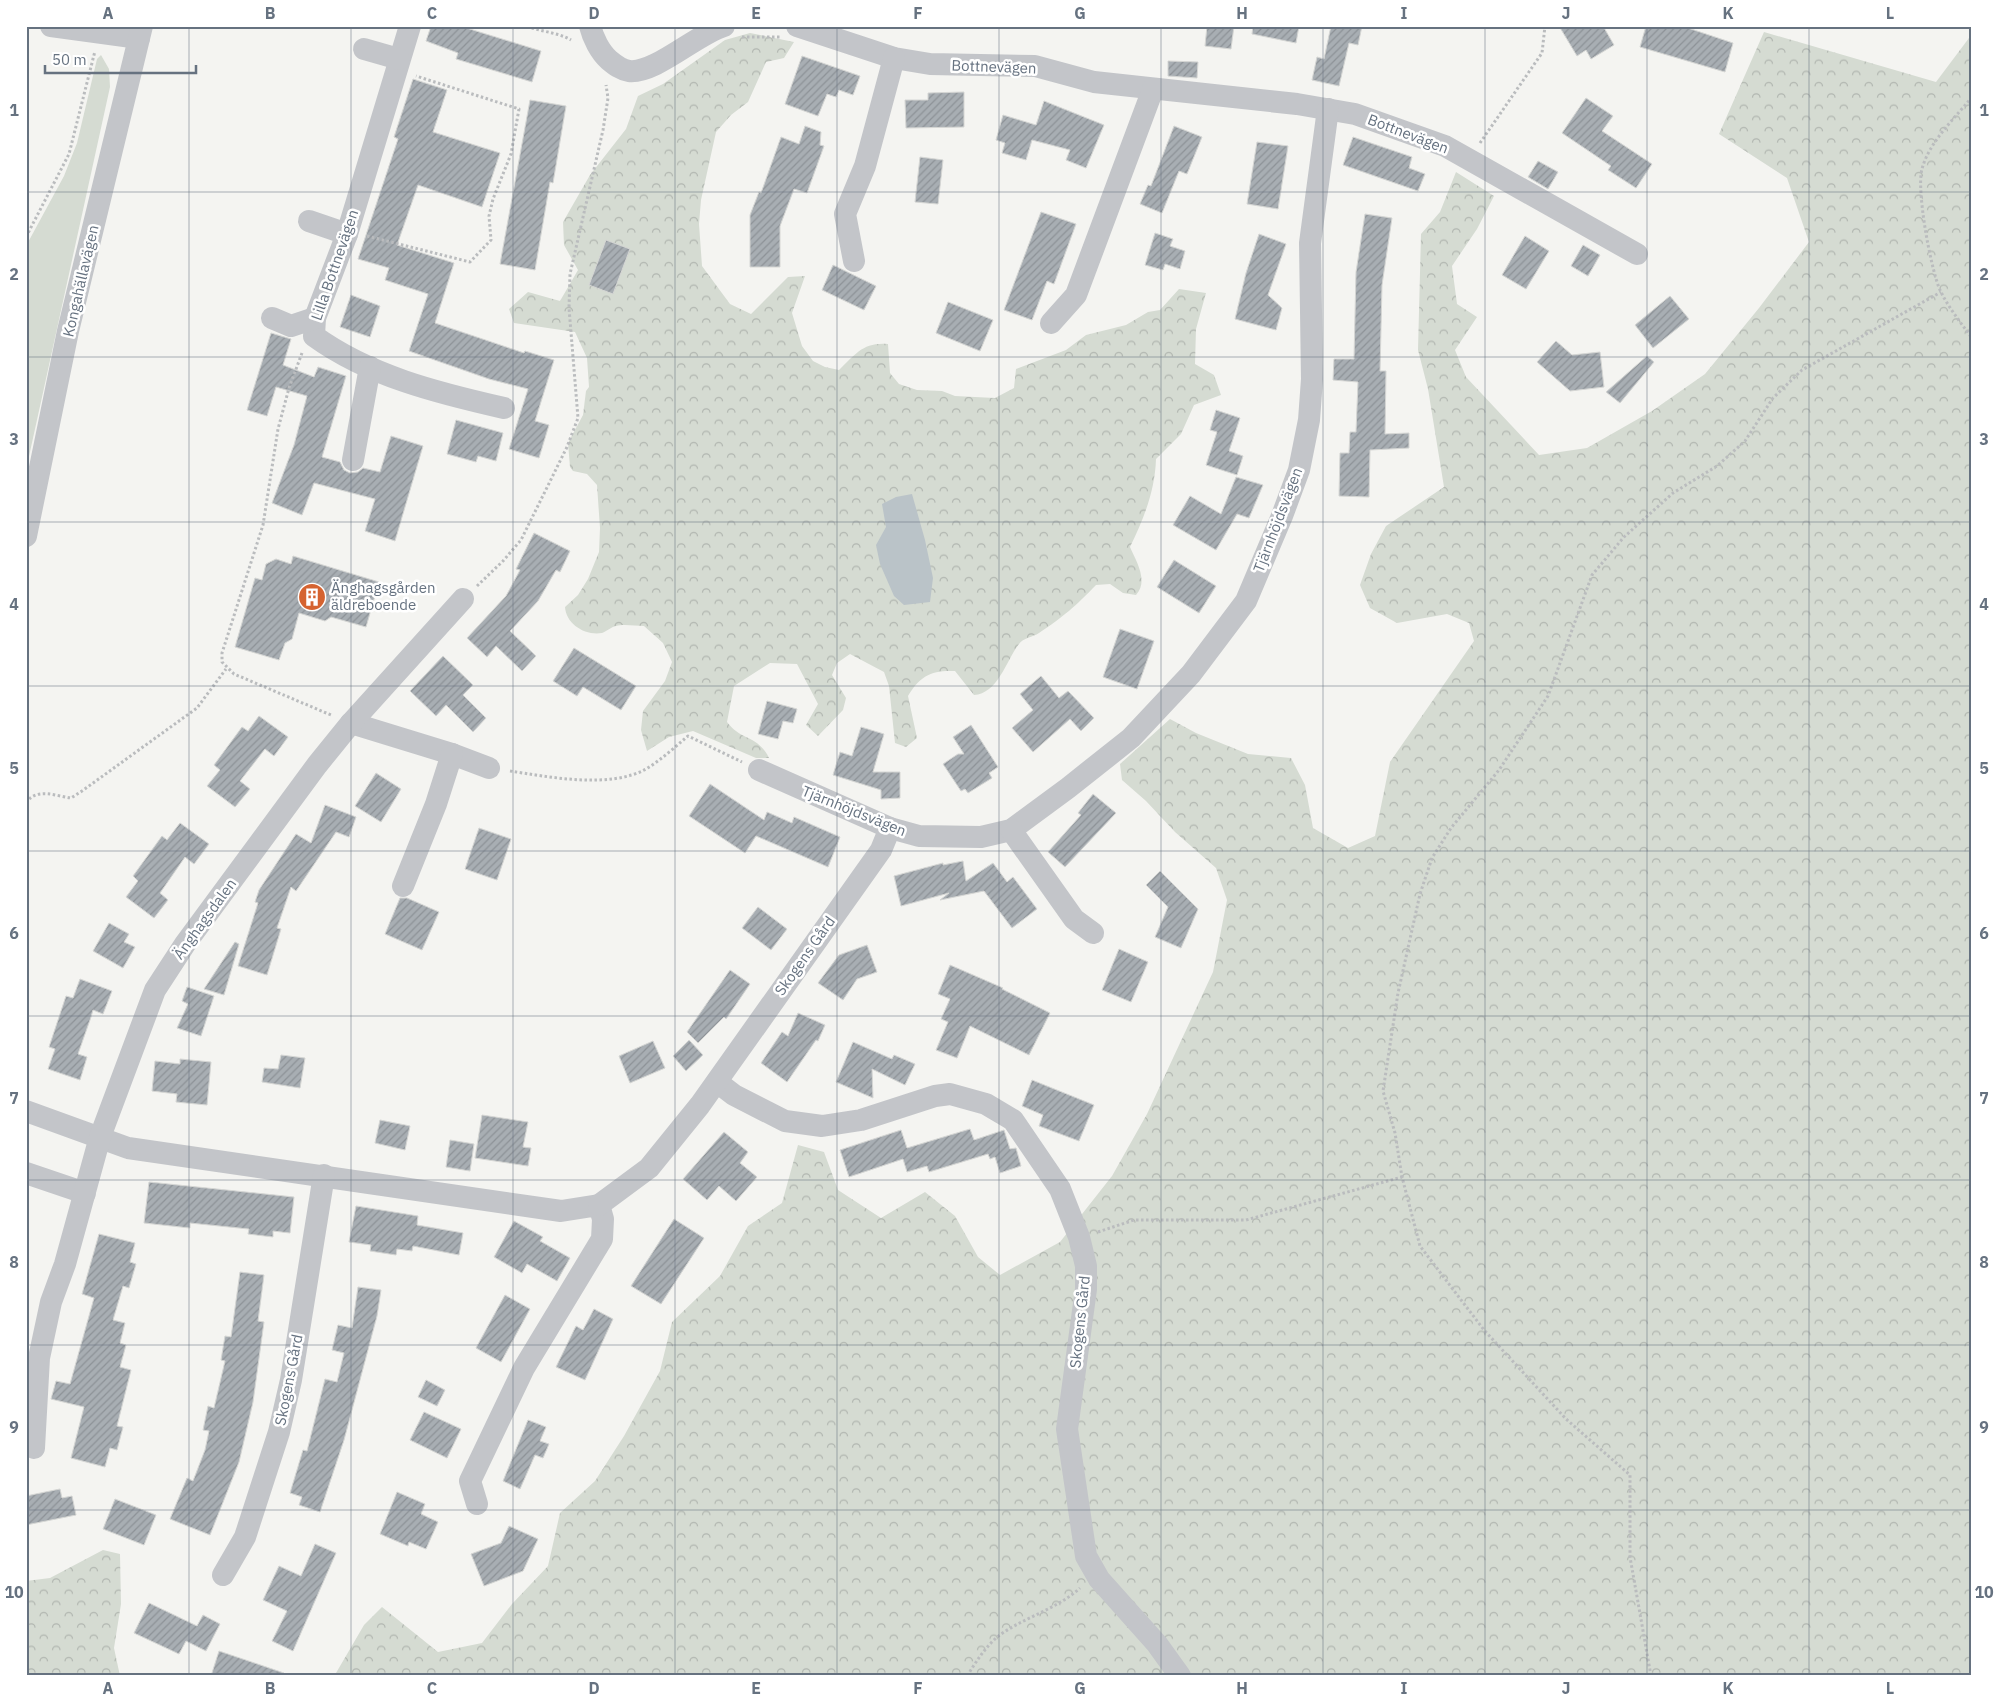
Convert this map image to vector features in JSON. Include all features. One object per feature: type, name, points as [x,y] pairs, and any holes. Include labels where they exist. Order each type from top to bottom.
[{"type":"street","points":[[51,26],[100,32],[140,32]]},
{"type":"street","name":"Lilla Bottnevägen","points":[[410,26],[347,232],[314,327],[370,367],[435,392],[504,408]]},
{"type":"street","points":[[590,26],[596,42],[607,58],[619,68],[630,71],[645,69],[724,26]]},
{"type":"street","name":"Bottnevägen","points":[[798,26],[894,58],[930,64],[1035,66],[1094,82],[1328,109],[1355,114],[1445,146],[1637,254]]},
{"type":"street","name":"Kongahällavägen","points":[[26,536],[68,332],[140,32]]},
{"type":"street","points":[[364,49],[398,64]]},
{"type":"street","points":[[854,261],[844,214],[865,166],[894,58]]},
{"type":"street","points":[[1051,323],[1076,295],[1154,89]]},
{"type":"street","name":"Tjärnhöjdsvägen","points":[[759,770],[890,828],[919,836],[981,838],[1011,830],[1068,788],[1130,738],[1191,674],[1246,601],[1299,470],[1309,420],[1312,378],[1310,243],[1328,109]]},
{"type":"street","points":[[309,221],[347,232]]},
{"type":"street","points":[[272,318],[291,326],[314,327]]},
{"type":"street","points":[[352,460],[370,367]]},
{"type":"street","name":"Änghagsdalen","points":[[100,1137],[155,990],[185,944],[312,771],[351,724],[464,599]]},
{"type":"street","points":[[351,724],[452,754],[490,768]]},
{"type":"street","points":[[403,886],[436,804],[452,754]]},
{"type":"street","name":"Skogens Gård","points":[[26,1111],[128,1148],[176,1157],[324,1175],[561,1211],[599,1205],[649,1168],[717,1082],[881,850],[890,828]]},
{"type":"street","points":[[1011,830],[1074,919],[1093,934]]},
{"type":"street","name":"Skogens Gård","points":[[717,1082],[734,1095],[785,1121],[822,1126],[861,1120],[935,1096],[950,1094],[986,1104],[1013,1120],[1060,1189],[1079,1238],[1086,1266],[1086,1289],[1068,1429],[1086,1556],[1096,1574],[1157,1644],[1180,1676]]},
{"type":"street","points":[[34,1448],[39,1358],[51,1302],[66,1264],[100,1137]]},
{"type":"street","points":[[26,1173],[85,1193]]},
{"type":"street","name":"Skogens Gård","points":[[222,1575],[245,1537],[278,1432],[291,1380],[324,1175]]},
{"type":"street","points":[[477,1504],[470,1481],[520,1377],[602,1239],[603,1219],[599,1205]]},
{"type":"path","points":[[1468,159],[1542,53],[1545,26]]},
{"type":"path","points":[[26,237],[69,154],[85,98],[100,32]]},
{"type":"path","points":[[347,232],[470,262],[491,240],[489,216],[493,199],[511,154],[520,109],[398,64]]},
{"type":"path","points":[[464,599],[504,561],[521,540],[567,447],[578,418],[569,308],[570,274],[603,130],[608,98],[606,84]]},
{"type":"path","points":[[1972,96],[1933,146],[1922,169],[1922,198],[1935,278],[1941,292],[1972,338]]},
{"type":"path","points":[[1651,1676],[1630,1557],[1630,1475],[1566,1419],[1478,1322],[1420,1246],[1402,1177],[1395,1133],[1383,1091],[1398,993],[1420,894],[1432,858],[1451,828],[1499,770],[1548,696],[1592,575],[1624,537],[1673,492],[1718,466],[1745,441],[1773,398],[1802,370],[1941,292]]},
{"type":"path","points":[[314,327],[304,348],[282,412],[263,525],[222,653],[222,662],[226,669],[234,674],[351,724]]},
{"type":"path","points":[[26,803],[36,794],[44,793],[71,798],[82,791],[197,708],[226,669]]},
{"type":"path","points":[[490,768],[557,778],[604,781],[645,770],[688,736],[759,770]]},
{"type":"path","points":[[1079,1238],[1134,1220],[1246,1220],[1402,1177]]},
{"type":"path","points":[[967,1676],[979,1656],[998,1637],[1070,1597],[1096,1574]]},
{"type":"green space","points":[[1764,32],[1936,82],[1972,34],[1972,1676],[330,1676],[336,1673],[364,1625],[382,1607],[438,1652],[482,1643],[512,1604],[548,1566],[560,1513],[595,1481],[624,1436],[660,1371],[672,1322],[720,1276],[748,1226],[782,1203],[798,1145],[824,1152],[838,1190],[881,1218],[925,1192],[955,1216],[978,1257],[1000,1275],[1060,1242],[1112,1176],[1147,1114],[1213,972],[1227,900],[1216,868],[1175,832],[1146,801],[1122,780],[1120,764],[1170,719],[1196,733],[1248,754],[1291,758],[1305,785],[1313,828],[1348,848],[1375,836],[1390,762],[1474,641],[1469,623],[1447,614],[1397,623],[1370,608],[1360,585],[1371,554],[1386,526],[1444,487],[1428,389],[1418,350],[1421,234],[1440,212],[1456,172],[1494,196],[1477,229],[1452,266],[1457,304],[1477,317],[1455,350],[1466,377],[1539,455],[1587,448],[1652,411],[1705,374],[1759,308],[1809,242],[1787,178],[1719,134]]},
{"type":"green space","points":[[750,33],[794,42],[784,58],[766,62],[748,102],[731,115],[716,132],[701,200],[699,224],[702,266],[730,304],[751,314],[788,277],[805,276],[792,313],[802,346],[813,361],[825,367],[839,370],[860,350],[872,345],[888,344],[890,373],[899,384],[917,390],[942,391],[955,396],[995,398],[1014,388],[1016,369],[1066,350],[1086,335],[1126,325],[1148,312],[1160,310],[1179,289],[1206,293],[1196,329],[1195,364],[1214,375],[1221,395],[1194,405],[1181,434],[1156,459],[1148,504],[1130,547],[1140,571],[1140,589],[1136,595],[1123,593],[1110,584],[1096,585],[1055,622],[1021,642],[996,682],[982,693],[974,695],[955,671],[933,673],[922,679],[908,696],[917,738],[906,747],[895,743],[889,686],[884,672],[850,654],[837,663],[832,675],[846,698],[843,710],[818,736],[806,725],[818,704],[797,664],[770,663],[734,686],[727,722],[732,728],[760,745],[769,758],[756,758],[693,731],[669,737],[647,751],[641,730],[643,711],[665,681],[672,662],[663,643],[644,626],[619,625],[602,633],[589,633],[578,628],[566,613],[565,607],[578,595],[588,579],[599,552],[600,528],[597,485],[587,474],[573,471],[570,467],[568,443],[583,415],[586,391],[589,387],[587,358],[575,332],[514,323],[509,309],[528,292],[560,301],[578,270],[564,245],[563,222],[590,175],[626,129],[638,96],[663,84],[725,40]]},
{"type":"green space","points":[[101,55],[109,69],[110,87],[26,470],[26,246],[64,176],[77,143],[97,59]]},
{"type":"green space","points":[[103,1550],[120,1554],[121,1604],[114,1648],[120,1676],[26,1676],[26,1581],[50,1578]]},
{"type":"shaded area","points":[[912,494],[933,578],[930,602],[904,605],[894,596],[880,564],[876,545],[886,527],[882,504],[896,497]]},
{"type":"building","points":[[431,26],[460,26],[541,51],[532,82],[456,59],[458,53],[426,41]]},
{"type":"building","points":[[1207,26],[1234,26],[1231,49],[1205,46]]},
{"type":"building","points":[[1253,26],[1299,26],[1296,43],[1252,34]]},
{"type":"building","points":[[1331,26],[1362,26],[1358,45],[1349,43],[1339,86],[1312,80],[1317,57],[1324,59]]},
{"type":"building","points":[[1559,26],[1603,26],[1614,45],[1591,59],[1586,50],[1577,56]]},
{"type":"building","points":[[1646,26],[1682,26],[1733,43],[1725,72],[1640,47]]},
{"type":"building","points":[[802,56],[860,76],[853,95],[839,90],[836,97],[827,94],[818,116],[785,104]]},
{"type":"building","points":[[1168,61],[1198,62],[1197,78],[1168,76]]},
{"type":"building","points":[[413,79],[447,90],[433,132],[500,153],[482,207],[418,185],[397,245],[454,263],[435,323],[524,353],[525,351],[554,360],[535,421],[549,425],[539,458],[509,449],[528,389],[489,379],[409,351],[428,294],[385,280],[389,268],[358,259],[398,139],[394,137]]},
{"type":"building","points":[[964,92],[964,127],[906,128],[905,100],[928,100],[928,93]]},
{"type":"building","points":[[1586,98],[1613,116],[1602,131],[1652,164],[1636,188],[1608,170],[1611,166],[1562,133]]},
{"type":"building","points":[[530,100],[566,106],[553,183],[550,182],[535,270],[500,264]]},
{"type":"building","points":[[1044,101],[1104,125],[1086,168],[1066,160],[1070,150],[1032,140],[1026,160],[1002,153],[1005,143],[996,140],[1003,115],[1036,125]]},
{"type":"building","points":[[805,126],[821,132],[820,145],[824,146],[807,193],[794,189],[780,226],[780,267],[750,267],[750,215],[759,192],[761,193],[781,137],[799,144]]},
{"type":"building","points":[[1174,126],[1202,137],[1187,174],[1179,171],[1162,213],[1140,204],[1148,185],[1151,186]]},
{"type":"building","points":[[1353,137],[1412,157],[1409,168],[1425,174],[1418,191],[1343,165]]},
{"type":"building","points":[[1257,142],[1288,146],[1278,209],[1247,204]]},
{"type":"building","points":[[920,157],[943,160],[938,204],[915,202]]},
{"type":"building","points":[[1538,161],[1558,172],[1548,189],[1528,177]]},
{"type":"building","points":[[1041,212],[1076,224],[1054,284],[1047,281],[1032,320],[1004,310]]},
{"type":"building","points":[[1365,214],[1392,218],[1382,285],[1380,371],[1386,371],[1385,434],[1409,433],[1409,448],[1370,450],[1369,497],[1339,496],[1340,453],[1349,453],[1350,432],[1356,432],[1358,382],[1333,380],[1334,359],[1354,359],[1356,272]]},
{"type":"building","points":[[1155,233],[1173,239],[1170,246],[1185,251],[1180,269],[1165,264],[1163,270],[1145,265]]},
{"type":"building","points":[[1259,234],[1286,244],[1268,295],[1282,308],[1276,330],[1235,319],[1246,273]]},
{"type":"building","points":[[1525,236],[1549,251],[1526,289],[1502,275]]},
{"type":"building","points":[[606,240],[630,249],[613,294],[589,285]]},
{"type":"building","points":[[1583,245],[1600,255],[1588,276],[1571,266]]},
{"type":"building","points":[[833,265],[876,286],[864,310],[822,290]]},
{"type":"building","points":[[351,295],[380,306],[370,337],[340,327]]},
{"type":"building","points":[[1670,296],[1689,319],[1653,348],[1635,325]]},
{"type":"building","points":[[948,302],[993,320],[980,351],[936,333]]},
{"type":"building","points":[[271,333],[291,339],[283,365],[314,377],[318,367],[346,376],[322,457],[340,462],[344,470],[350,473],[358,472],[363,468],[380,472],[391,436],[423,446],[395,541],[365,531],[375,499],[314,483],[302,515],[272,503],[294,445],[307,396],[276,387],[267,416],[247,410]]},
{"type":"building","points":[[1556,341],[1572,355],[1600,352],[1604,387],[1570,391],[1537,362]]},
{"type":"building","points":[[1647,356],[1654,362],[1620,403],[1606,392]]},
{"type":"building","points":[[1216,410],[1240,418],[1229,451],[1243,456],[1237,475],[1206,465],[1217,432],[1210,430]]},
{"type":"building","points":[[456,420],[503,433],[496,461],[478,456],[476,462],[447,454]]},
{"type":"building","points":[[1236,477],[1263,485],[1249,518],[1237,514],[1216,550],[1173,525],[1190,496],[1221,514]]},
{"type":"building","points":[[534,533],[570,551],[560,572],[556,570],[538,601],[510,631],[536,656],[522,671],[496,646],[487,657],[467,638],[506,596],[520,570],[516,569]]},
{"type":"building","name":"Änghagsgården äldreboende","points":[[293,556],[379,582],[366,627],[331,617],[325,621],[299,613],[292,639],[285,643],[279,660],[235,647],[255,578],[262,580],[266,564],[276,559],[291,564]]},
{"type":"building","points":[[1174,560],[1216,586],[1199,613],[1157,587]]},
{"type":"building","points":[[1120,629],[1154,641],[1137,689],[1103,677]]},
{"type":"building","points":[[574,648],[636,686],[621,710],[583,687],[577,696],[553,681]]},
{"type":"building","points":[[443,656],[473,685],[463,695],[486,718],[473,732],[446,705],[436,716],[410,691]]},
{"type":"building","points":[[1041,676],[1059,698],[1068,691],[1094,718],[1081,731],[1070,719],[1033,752],[1012,728],[1033,710],[1020,694]]},
{"type":"building","points":[[767,701],[797,709],[793,723],[783,721],[778,739],[758,734]]},
{"type":"building","points":[[259,716],[288,737],[274,756],[265,749],[240,781],[250,789],[235,807],[207,786],[220,770],[214,765],[242,727],[248,731]]},
{"type":"building","points":[[971,725],[998,767],[989,773],[992,778],[968,793],[965,789],[961,791],[943,764],[958,754],[964,754],[953,737]]},
{"type":"building","points":[[861,727],[884,734],[873,772],[900,772],[900,798],[881,799],[881,790],[833,775],[840,752],[852,756]]},
{"type":"building","points":[[376,773],[401,789],[381,822],[355,806]]},
{"type":"building","points":[[710,784],[764,820],[767,812],[792,823],[794,817],[840,837],[828,867],[756,836],[745,853],[689,816]]},
{"type":"building","points":[[1093,794],[1116,813],[1065,867],[1048,852],[1081,815],[1078,813]]},
{"type":"building","points":[[325,805],[356,817],[349,837],[336,832],[296,891],[291,887],[277,928],[281,929],[267,975],[238,966],[258,903],[255,902],[259,890],[296,834],[311,843]]},
{"type":"building","points":[[180,823],[209,844],[194,864],[185,857],[160,893],[168,900],[154,918],[126,897],[138,881],[133,876],[162,836],[167,840]]},
{"type":"building","points":[[479,828],[511,839],[497,880],[465,869]]},
{"type":"building","points":[[963,861],[966,881],[993,863],[1007,882],[1013,877],[1037,909],[1012,928],[984,891],[940,900],[949,893],[901,906],[894,876],[943,863],[943,865]]},
{"type":"building","points":[[1160,871],[1198,909],[1181,948],[1155,937],[1168,907],[1146,885]]},
{"type":"building","points":[[400,898],[407,898],[439,912],[422,950],[385,934]]},
{"type":"building","points":[[758,907],[787,929],[771,950],[742,928]]},
{"type":"building","points":[[109,923],[129,934],[124,942],[135,947],[123,968],[93,951]]},
{"type":"building","points":[[235,942],[239,944],[224,995],[204,989]]},
{"type":"building","points":[[867,945],[877,972],[857,979],[843,1000],[818,983],[839,955]]},
{"type":"building","points":[[1119,949],[1148,962],[1131,1002],[1102,990]]},
{"type":"building","points":[[950,965],[1003,988],[1050,1013],[1029,1055],[970,1026],[957,1058],[936,1050],[948,1022],[941,1019],[950,999],[938,994]]},
{"type":"building","points":[[730,970],[750,984],[726,1019],[724,1017],[698,1043],[687,1032]]},
{"type":"building","points":[[80,979],[112,991],[103,1014],[93,1010],[78,1054],[87,1057],[80,1080],[48,1069],[55,1049],[49,1047],[66,996],[73,998]]},
{"type":"building","points":[[187,987],[214,996],[201,1036],[177,1028],[188,1004],[182,1001]]},
{"type":"building","points":[[798,1013],[825,1025],[818,1041],[816,1040],[787,1082],[761,1063],[782,1032],[788,1036]]},
{"type":"building","points":[[689,1040],[703,1055],[686,1071],[673,1056]]},
{"type":"building","points":[[653,1041],[665,1068],[630,1083],[619,1056]]},
{"type":"building","points":[[853,1042],[892,1059],[894,1055],[915,1064],[905,1085],[872,1069],[873,1098],[836,1082]]},
{"type":"building","points":[[281,1055],[305,1058],[300,1088],[262,1082],[264,1068],[278,1069]]},
{"type":"building","points":[[180,1059],[211,1062],[207,1105],[176,1102],[177,1094],[152,1091],[155,1061],[180,1064]]},
{"type":"building","points":[[1032,1080],[1094,1105],[1079,1141],[1039,1126],[1043,1115],[1022,1106]]},
{"type":"building","points":[[482,1115],[528,1122],[523,1147],[531,1148],[528,1166],[475,1158]]},
{"type":"building","points":[[380,1120],[410,1126],[405,1150],[375,1143]]},
{"type":"building","points":[[970,1129],[974,1140],[1004,1130],[1010,1149],[1016,1148],[1021,1166],[1000,1173],[995,1157],[990,1159],[988,1154],[929,1172],[927,1166],[907,1172],[903,1159],[849,1177],[840,1150],[901,1130],[907,1148]]},
{"type":"building","points":[[724,1132],[748,1152],[740,1163],[757,1177],[736,1201],[719,1186],[707,1200],[683,1179]]},
{"type":"building","points":[[450,1140],[474,1144],[470,1171],[446,1167]]},
{"type":"building","points":[[149,1182],[294,1197],[290,1233],[273,1231],[273,1237],[248,1234],[249,1229],[190,1223],[190,1228],[144,1223]]},
{"type":"building","points":[[356,1206],[418,1216],[417,1225],[463,1233],[459,1255],[413,1246],[412,1251],[397,1249],[396,1255],[370,1251],[371,1245],[349,1242]]},
{"type":"building","points":[[674,1219],[704,1238],[661,1304],[631,1286]]},
{"type":"building","points":[[514,1221],[543,1237],[540,1241],[570,1258],[557,1281],[527,1264],[522,1273],[494,1257]]},
{"type":"building","points":[[99,1234],[135,1243],[130,1262],[136,1264],[129,1288],[123,1286],[113,1320],[125,1323],[120,1343],[126,1345],[120,1367],[131,1370],[117,1426],[123,1427],[117,1450],[110,1448],[105,1467],[71,1458],[84,1407],[51,1399],[56,1381],[70,1384],[94,1298],[82,1294]]},
{"type":"building","points":[[240,1272],[264,1275],[258,1321],[264,1322],[253,1402],[239,1462],[210,1535],[170,1519],[187,1478],[193,1481],[205,1450],[209,1431],[203,1430],[208,1406],[214,1408],[225,1361],[221,1360],[225,1336],[231,1337]]},
{"type":"building","points":[[358,1287],[381,1290],[377,1316],[344,1440],[320,1512],[299,1505],[302,1497],[290,1493],[303,1450],[307,1451],[325,1379],[337,1382],[344,1353],[332,1350],[338,1325],[352,1328]]},
{"type":"building","points":[[505,1295],[530,1309],[501,1362],[476,1348]]},
{"type":"building","points":[[594,1309],[613,1319],[585,1380],[556,1367],[576,1326],[583,1330]]},
{"type":"building","points":[[426,1380],[445,1390],[437,1406],[418,1397]]},
{"type":"building","points":[[424,1412],[461,1429],[447,1458],[410,1440]]},
{"type":"building","points":[[528,1420],[546,1427],[540,1441],[549,1444],[543,1458],[535,1455],[520,1489],[503,1481]]},
{"type":"building","points":[[60,1489],[62,1498],[72,1496],[76,1515],[26,1525],[26,1496]]},
{"type":"building","points":[[397,1492],[425,1504],[421,1514],[438,1522],[426,1549],[409,1542],[408,1546],[380,1534]]},
{"type":"building","points":[[115,1499],[156,1515],[144,1545],[103,1529]]},
{"type":"building","points":[[509,1526],[538,1539],[523,1571],[484,1586],[471,1554],[501,1543]]},
{"type":"building","points":[[315,1544],[336,1553],[293,1651],[272,1641],[287,1611],[263,1600],[279,1566],[301,1576]]},
{"type":"building","points":[[149,1603],[197,1626],[203,1615],[220,1624],[206,1651],[186,1641],[179,1654],[134,1633]]},
{"type":"building","points":[[219,1651],[284,1673],[284,1676],[211,1676]]},
{"type":"place","name":"Änghagsgården äldreboende","points":[[312,597]]}]
